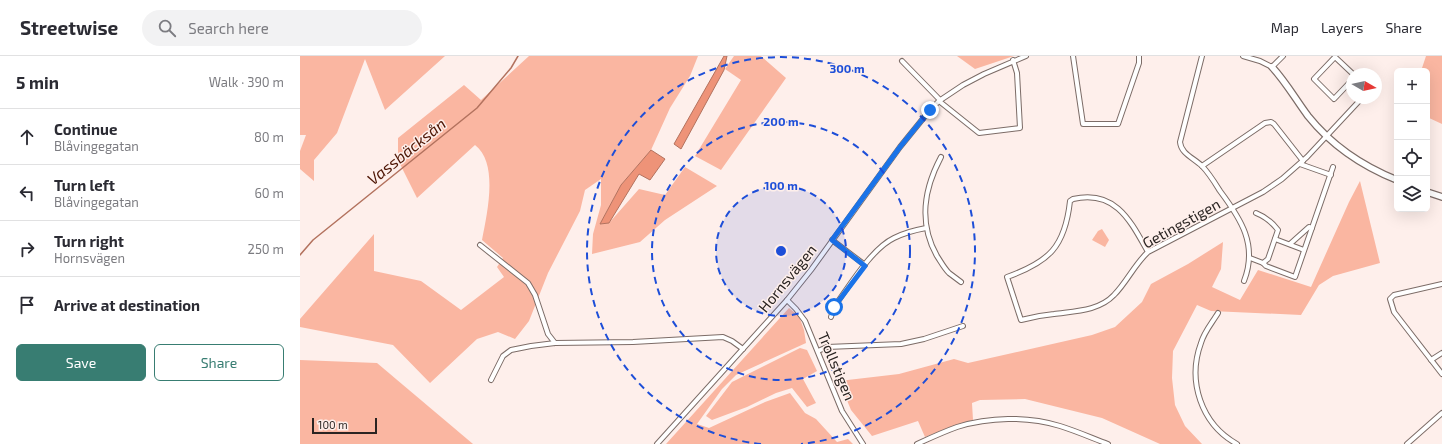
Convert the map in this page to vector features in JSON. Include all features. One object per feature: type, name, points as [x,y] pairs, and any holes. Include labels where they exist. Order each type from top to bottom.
[{"type":"street","name":"Hornsvägen","points":[[657,444],[787,300],[900,147],[921,120],[940,100],[968,82],[1013,60],[1026,56]]},
{"type":"street","points":[[1073,56],[1083,124],[1118,124],[1139,63],[1139,56]]},
{"type":"street","points":[[1202,56],[1180,142],[1182,150],[1202,166],[1233,207],[1248,238],[1250,258],[1248,271],[1244,281]]},
{"type":"street","points":[[1243,56],[1260,61],[1272,67],[1308,116],[1325,136],[1343,151],[1370,168],[1394,179]]},
{"type":"street","points":[[1272,67],[1283,56]]},
{"type":"street","points":[[1346,86],[1334,99],[1314,80],[1335,57],[1347,68]]},
{"type":"street","points":[[902,61],[940,100],[979,134],[1020,128],[1017,73],[1013,60]]},
{"type":"street","name":"Getingstigen","points":[[1148,252],[1130,221],[1118,207],[1112,203],[1096,198],[1073,199],[1070,201],[1067,224],[1063,234],[1047,257],[1032,268],[1007,277],[1021,320],[1098,306],[1113,297],[1148,252],[1263,192],[1282,179],[1301,162],[1356,104]]},
{"type":"street","points":[[1202,166],[1268,122],[1274,124],[1301,162],[1331,175]]},
{"type":"street","points":[[941,157],[933,172],[927,192],[925,212],[926,228],[933,248],[943,266],[949,273],[961,282]]},
{"type":"street","points":[[1250,258],[1295,277],[1333,167]]},
{"type":"street","points":[[1430,193],[1442,198]]},
{"type":"street","points":[[1256,213],[1265,216],[1278,230],[1268,259],[1263,263]]},
{"type":"street","points":[[1290,244],[1309,227],[1312,228]]},
{"type":"street","points":[[831,317],[834,307],[879,248],[894,238],[926,228]]},
{"type":"street","points":[[1275,238],[1304,250]]},
{"type":"street","points":[[832,240],[865,266]]},
{"type":"street","points":[[480,244],[528,283],[535,295],[546,330],[554,343]]},
{"type":"street","points":[[1442,284],[1394,295],[1390,299],[1394,312],[1442,374]]},
{"type":"street","name":"Trollstigen","points":[[787,300],[805,321],[842,411],[863,444]]},
{"type":"street","points":[[1218,313],[1200,346],[1196,362],[1196,381],[1204,411],[1228,442],[1237,444]]},
{"type":"street","points":[[818,351],[827,347],[901,344],[924,339],[963,326]]},
{"type":"street","points":[[491,380],[500,360],[511,350],[554,343],[633,342],[723,337],[732,341],[743,349]]},
{"type":"street","points":[[1432,360],[1442,353]]},
{"type":"street","points":[[1408,444],[1442,413]]},
{"type":"street","points":[[917,444],[958,427],[986,421],[1011,419],[1036,421],[1060,426],[1107,444]]},
{"type":"shaded area","points":[[300,56],[445,56],[385,110],[365,59],[337,133],[314,160],[314,181],[300,169],[300,151],[306,135],[300,135]]},
{"type":"shaded area","points":[[529,56],[698,56],[690,76],[670,108],[651,150],[621,185],[600,224],[609,223],[639,189],[665,195],[685,167],[717,186],[665,220],[640,242],[592,254],[593,234],[601,205],[601,179],[585,190],[580,211],[548,273],[529,321],[515,339],[498,332],[477,339],[430,383],[393,345],[300,327],[300,319],[374,234],[374,271],[421,281],[461,310],[504,277],[497,267],[503,258],[482,240],[488,203],[489,176],[487,164],[482,153],[475,145],[417,198],[398,160],[398,138],[464,85],[481,100]]},
{"type":"shaded area","points":[[724,56],[727,56],[724,70],[681,149],[674,144]]},
{"type":"shaded area","points":[[734,56],[761,56],[786,78],[721,170],[695,156],[741,80],[725,69]]},
{"type":"shaded area","points":[[957,56],[1014,56],[975,69]]},
{"type":"shaded area","points":[[1426,56],[1442,56],[1442,124],[1430,118],[1430,68],[1422,68]]},
{"type":"shaded area","points":[[651,150],[665,159],[650,180],[639,174],[609,223],[600,224],[621,185]]},
{"type":"shaded area","points":[[1360,181],[1380,263],[1333,276],[1319,285],[1301,315],[1211,311],[1197,305],[1173,351],[1172,378],[1175,405],[1185,426],[1202,444],[1160,444],[1102,418],[1025,399],[980,400],[972,403],[973,420],[925,437],[918,421],[872,436],[851,410],[839,381],[899,374],[954,359],[968,363],[1092,335],[1115,327],[1142,302],[1151,284],[1188,264],[1223,242],[1221,269],[1212,287],[1240,300],[1258,270],[1311,287]]},
{"type":"shaded area","points":[[1102,229],[1109,240],[1105,247],[1092,240],[1098,231]]},
{"type":"shaded area","points":[[789,308],[799,316],[804,330],[806,343],[736,375],[722,389],[697,424],[709,428],[765,402],[790,393],[805,413],[816,419],[837,442],[848,439],[853,444],[666,444]]},
{"type":"shaded area","points":[[800,348],[807,350],[817,371],[803,379],[816,403],[807,407],[792,388],[776,393],[747,407],[712,420],[706,416],[732,382]]},
{"type":"shaded area","points":[[300,360],[377,363],[473,444],[300,444]]},
{"type":"waterway","name":"Vassbäcksån","points":[[300,255],[313,240],[477,108],[511,68],[518,56]]},
{"type":"route","points":[[834,307],[865,266],[832,240],[900,147],[930,110]]}]
